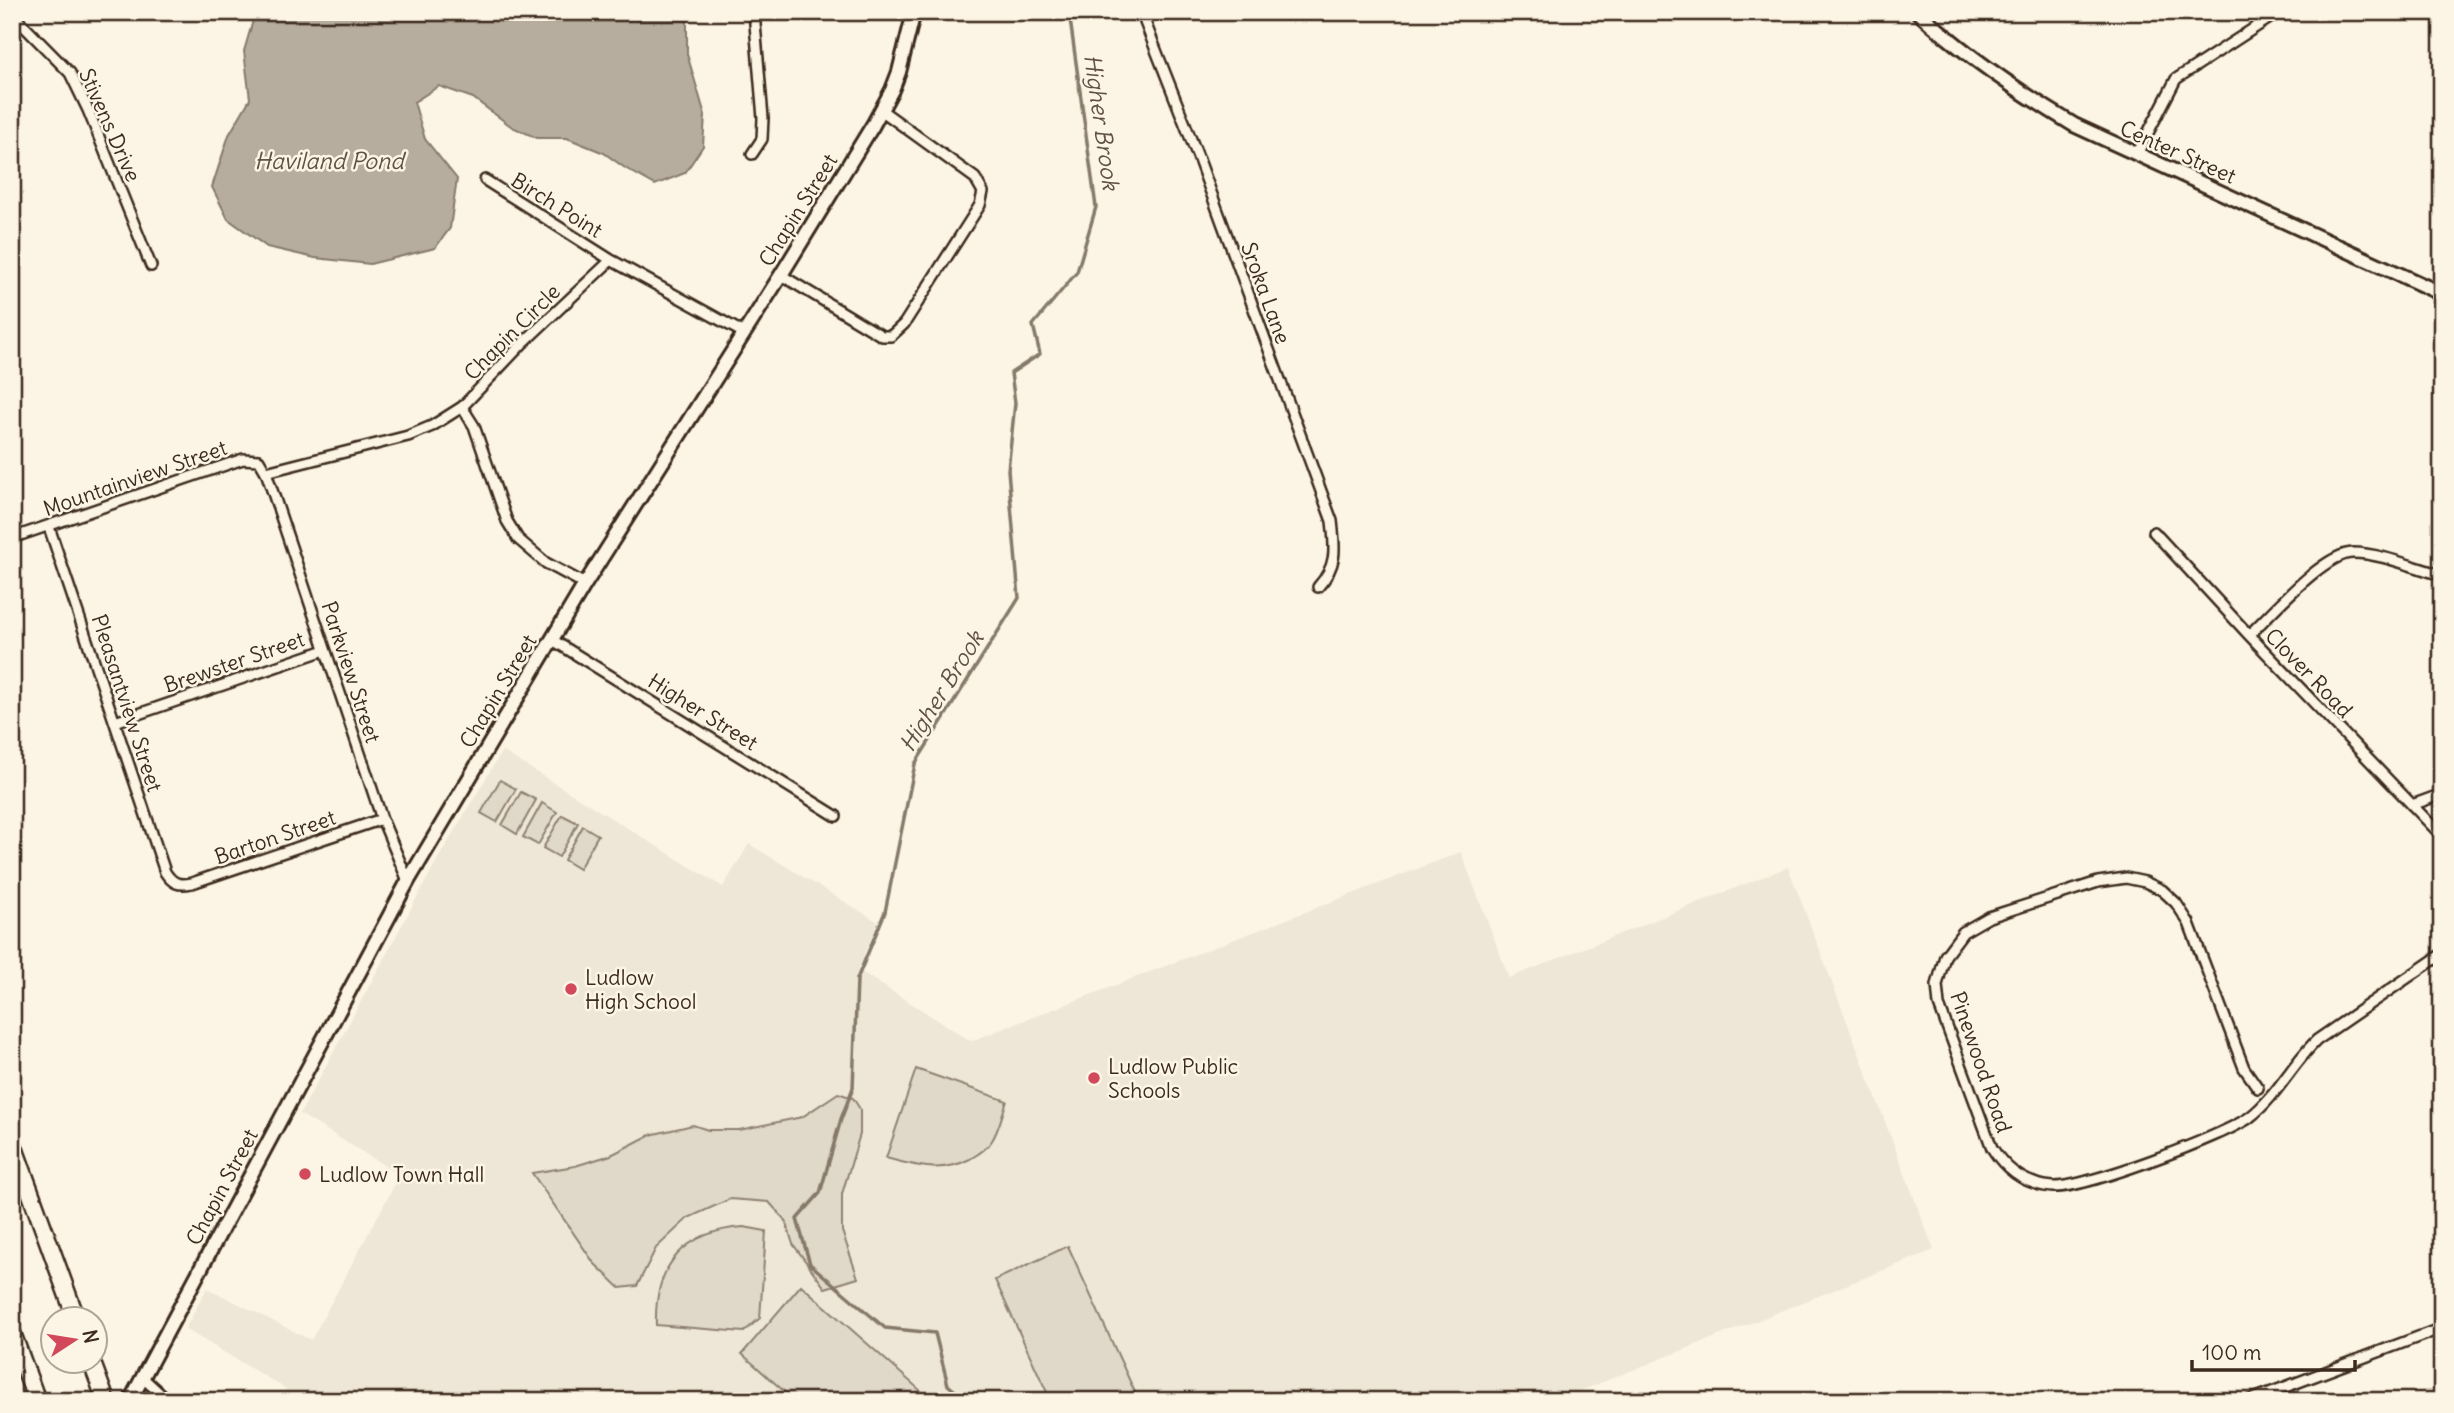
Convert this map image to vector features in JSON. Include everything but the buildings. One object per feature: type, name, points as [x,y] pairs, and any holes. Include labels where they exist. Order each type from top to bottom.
[{"type":"highway","points":[[12,1142],[71,1304]]},
{"type":"highway","points":[[12,1333],[37,1401]]},
{"type":"highway","points":[[96,1374],[106,1401]]},
{"type":"main road","name":"Chapin Street","points":[[130,1401],[408,881],[551,639],[781,275],[881,110],[899,72],[914,12]]},
{"type":"main road","name":"Center Street","points":[[1918,12],[1980,64],[2074,125],[2442,294]]},
{"type":"street","points":[[752,154],[762,139],[763,118],[754,12]]},
{"type":"street","name":"Sroka Lane","points":[[1140,12],[1203,170],[1332,521],[1334,560],[1328,575],[1318,587]]},
{"type":"street","points":[[2137,154],[2176,79],[2279,12]]},
{"type":"street","name":"Stivens Drive","points":[[12,14],[70,73],[88,110],[150,266]]},
{"type":"street","points":[[781,275],[882,336],[891,336],[904,324],[980,205],[983,192],[975,178],[881,110]]},
{"type":"street","name":"Birch Point","points":[[485,180],[611,260]]},
{"type":"street","points":[[611,260],[744,333]]},
{"type":"street","name":"Chapin Circle","points":[[585,584],[546,563],[519,539],[507,522],[474,426],[462,407],[523,343],[611,260]]},
{"type":"street","points":[[266,472],[408,436],[432,426],[462,407]]},
{"type":"street","name":"Mountainview Street","points":[[12,538],[243,459],[259,460],[266,472]]},
{"type":"street","name":"Parkview Street","points":[[266,472],[382,819],[408,881]]},
{"type":"street","name":"Pleasantview Street","points":[[49,527],[165,872],[179,885]]},
{"type":"street","name":"Clover Road","points":[[2154,532],[2442,836]]},
{"type":"street","points":[[2249,635],[2320,567],[2344,554],[2366,554],[2442,575]]},
{"type":"street","name":"Higher Street","points":[[551,639],[836,816]]},
{"type":"street","name":"Brewster Street","points":[[115,722],[326,650]]},
{"type":"street","points":[[2412,805],[2442,794]]},
{"type":"street","name":"Barton Street","points":[[179,885],[192,883],[382,819]]},
{"type":"street","name":"Pinewood Road","points":[[2258,1088],[2244,1068],[2183,912],[2170,896],[2154,885],[2136,879],[2108,879],[1989,917],[1963,932],[1945,956],[1937,985],[1939,1005],[1992,1148],[2018,1176],[2036,1184],[2055,1187],[2084,1183],[2239,1124],[2262,1107],[2301,1055],[2317,1040],[2442,954]]},
{"type":"street","points":[[2248,1401],[2442,1328]]},
{"type":"street","points":[[142,1377],[168,1401]]},
{"type":"shaded area","name":"Ludlow Public Schools","points":[[502,751],[723,887],[749,844],[878,922],[858,970],[971,1041],[1461,852],[1509,978],[1788,867],[1934,1250],[1555,1401],[281,1401],[286,1389],[185,1329],[207,1288],[311,1340],[400,1175],[300,1114],[435,864]]},
{"type":"shaded area","points":[[500,780],[516,789],[497,822],[481,813]]},
{"type":"shaded area","points":[[521,792],[536,800],[517,834],[502,825]]},
{"type":"shaded area","points":[[542,803],[557,812],[538,845],[523,837]]},
{"type":"shaded area","points":[[562,815],[578,823],[559,857],[543,848]]},
{"type":"shaded area","points":[[583,826],[598,835],[579,869],[564,860]]},
{"type":"shaded area","points":[[916,1069],[1007,1101],[989,1145],[970,1159],[949,1166],[918,1166],[886,1158]]},
{"type":"shaded area","points":[[838,1093],[853,1098],[860,1109],[860,1134],[842,1194],[842,1231],[858,1278],[825,1288],[793,1244],[785,1220],[769,1202],[730,1199],[688,1218],[656,1248],[637,1286],[620,1288],[594,1263],[532,1173],[575,1166],[611,1155],[650,1135],[693,1125],[708,1130],[739,1130],[802,1117]]},
{"type":"shaded area","points":[[744,1227],[766,1231],[760,1318],[744,1332],[656,1325],[660,1285],[677,1255],[689,1244],[705,1236]]},
{"type":"shaded area","points":[[1068,1246],[1139,1401],[1051,1401],[995,1280]]},
{"type":"shaded area","points":[[801,1285],[921,1391],[913,1401],[795,1401],[742,1354]]},
{"type":"water","name":"Haviland Pond","points":[[253,12],[687,12],[687,54],[705,115],[703,146],[685,173],[655,185],[604,153],[567,138],[537,138],[512,127],[473,98],[439,86],[414,102],[425,139],[457,179],[450,228],[435,248],[370,264],[315,258],[267,247],[228,219],[212,187],[229,135],[250,99],[244,51]]},
{"type":"waterway","name":"Higher Brook","points":[[967,1401],[948,1385],[935,1333],[885,1328],[810,1264],[797,1219],[820,1193],[841,1119],[853,1088],[857,979],[885,912],[915,764],[1019,598],[1008,470],[1015,403],[1011,373],[1040,354],[1033,325],[1077,272],[1096,207],[1069,12]]},
{"type":"place","name":"Ludlow High School","points":[[571,989]]},
{"type":"place","name":"Ludlow Public Schools","points":[[1094,1078]]},
{"type":"place","name":"Ludlow Town Hall","points":[[305,1174]]}]
